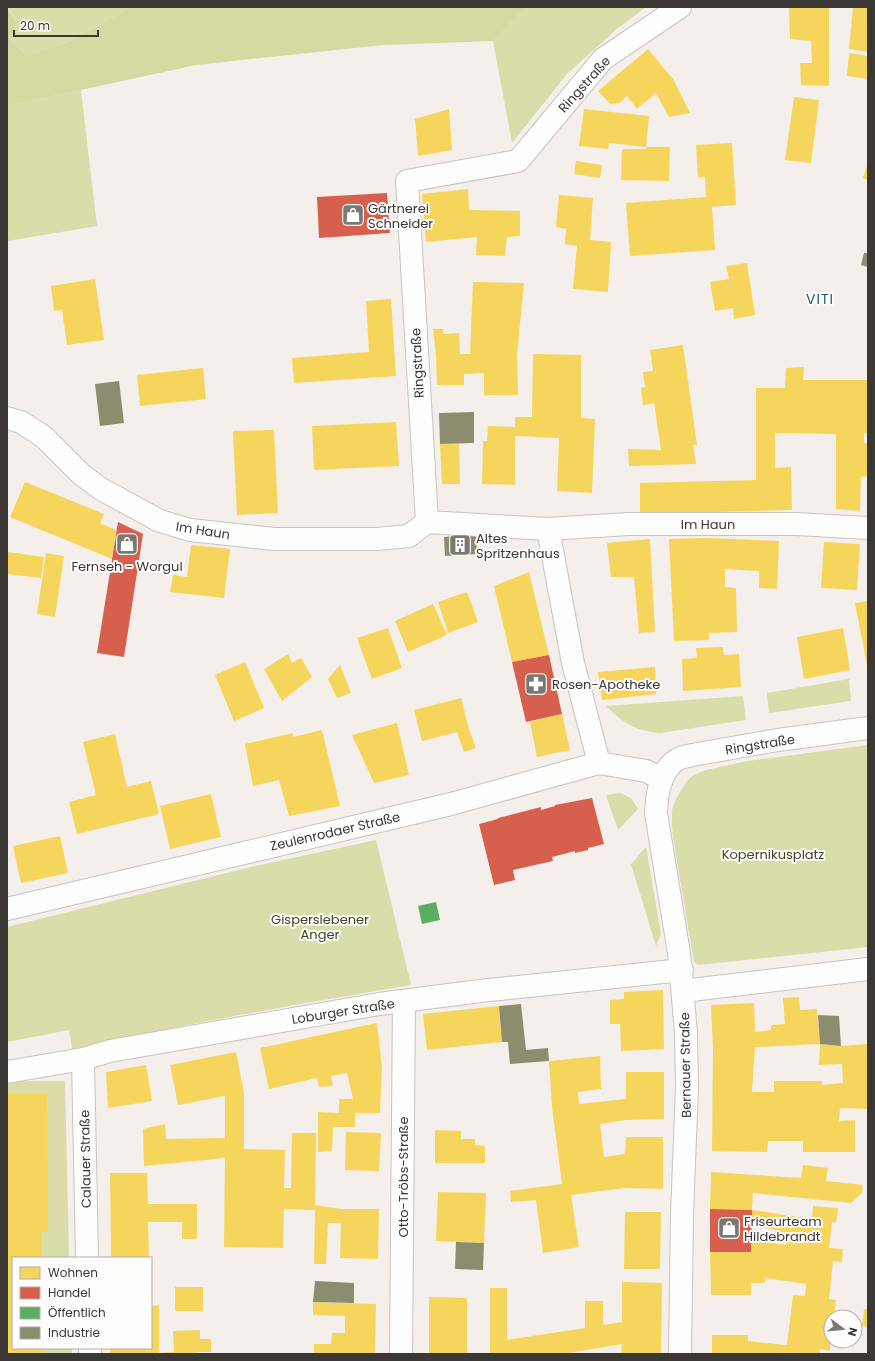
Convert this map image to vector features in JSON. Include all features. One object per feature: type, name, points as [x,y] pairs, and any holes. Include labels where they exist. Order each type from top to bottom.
[{"type":"street","name":"Ringstraße","points":[[427,522],[407,181],[518,161],[603,59],[680,7]]},
{"type":"street","name":"Im Haun","points":[[7,418],[21,422],[44,437],[81,474],[101,489],[160,521],[190,530],[274,539],[377,539],[409,536],[427,522]]},
{"type":"street","points":[[427,522],[548,529],[573,663],[599,763]]},
{"type":"street","name":"Im Haun","points":[[548,529],[628,524],[796,524],[868,528]]},
{"type":"street","name":"Ringstraße","points":[[662,779],[673,763],[679,759],[692,755],[778,740],[868,728]]},
{"type":"street","name":"Zeulenrodaer Straße","points":[[7,909],[452,804],[599,763],[646,771],[662,779]]},
{"type":"street","name":"Bernauer Straße","points":[[662,779],[657,797],[656,813],[682,980],[686,1033],[687,1088],[682,1214],[680,1354]]},
{"type":"street","points":[[682,980],[868,969]]},
{"type":"street","name":"Loburger Straße","points":[[7,1072],[83,1059],[110,1051],[379,1004],[480,991],[682,980]]},
{"type":"street","name":"Otto-Tröbs-Straße","points":[[401,1354],[404,1001]]},
{"type":"street","name":"Calauer Straße","points":[[83,1059],[87,1257]]},
{"type":"green space","points":[[7,7],[131,7],[70,41],[27,56],[11,41],[17,23]]},
{"type":"green space","points":[[131,7],[526,7],[493,41],[383,45],[196,65],[7,106],[7,8],[17,23],[11,41],[27,56],[70,41]]},
{"type":"green space","points":[[526,7],[646,7],[618,28],[567,74],[512,143],[493,41]]},
{"type":"green space","points":[[81,90],[97,226],[7,241],[7,106]]},
{"type":"green space","points":[[849,679],[851,701],[769,713],[767,693]]},
{"type":"green space","points":[[743,696],[746,720],[660,733],[651,732],[630,725],[606,706]]},
{"type":"green space","name":"Kopernikusplatz","points":[[868,745],[868,947],[698,965],[694,962],[672,825],[672,810],[676,799],[686,782],[692,776],[706,770],[748,761]]},
{"type":"green space","points":[[621,793],[631,798],[638,809],[618,830],[606,795]]},
{"type":"green space","name":"Gisperslebener Anger","points":[[376,840],[411,985],[156,1031],[72,1049],[69,1030],[7,1042],[7,927],[251,867]]},
{"type":"green space","points":[[646,847],[661,934],[656,946],[631,864]]},
{"type":"green space","points":[[19,1081],[65,1081],[69,1257],[12,1257],[12,1349],[72,1349],[72,1354],[7,1354],[7,1084]]},
{"type":"building: Wohnen","points":[[789,7],[829,7],[829,86],[801,85],[800,63],[812,63],[811,41],[790,39]]},
{"type":"building: Wohnen","points":[[853,7],[868,7],[868,52],[849,49]]},
{"type":"building: Wohnen","points":[[648,49],[673,79],[690,113],[669,117],[656,93],[637,109],[627,96],[619,103],[610,104],[598,91]]},
{"type":"building: Wohnen","points":[[849,53],[868,56],[868,79],[847,76]]},
{"type":"building: Wohnen","points":[[794,97],[819,100],[811,163],[785,160]]},
{"type":"building: Wohnen","points":[[449,109],[452,150],[418,156],[415,119]]},
{"type":"building: Wohnen","points":[[584,109],[649,116],[646,147],[609,143],[608,149],[579,146]]},
{"type":"building: Wohnen","points":[[732,143],[736,205],[712,207],[715,250],[630,256],[626,203],[706,197],[705,177],[698,177],[696,145]]},
{"type":"building: Wohnen","points":[[646,147],[670,147],[669,181],[621,180],[622,149],[646,149]]},
{"type":"building: Wohnen","points":[[576,161],[602,165],[600,178],[574,174]]},
{"type":"building: Wohnen","points":[[868,163],[868,180],[863,178]]},
{"type":"building: Wohnen","points":[[468,189],[469,210],[520,211],[520,236],[507,237],[505,256],[476,255],[477,237],[426,242],[422,194]]},
{"type":"building: Wohnen","points":[[559,195],[593,198],[590,240],[611,242],[608,292],[573,289],[577,246],[565,244],[566,229],[556,227]]},
{"type":"building: Wohnen","points":[[747,263],[755,315],[734,319],[733,308],[715,311],[710,282],[729,279],[726,266]]},
{"type":"building: Wohnen","points":[[95,279],[104,340],[67,345],[62,310],[54,311],[51,286]]},
{"type":"building: Wohnen","points":[[473,282],[524,283],[517,354],[518,395],[484,395],[484,373],[464,374],[464,385],[437,385],[433,329],[443,329],[443,334],[459,333],[460,354],[470,354]]},
{"type":"building: Wohnen","points":[[391,299],[396,376],[294,383],[292,358],[369,352],[366,301]]},
{"type":"building: Wohnen","points":[[683,345],[697,445],[693,445],[696,464],[629,466],[628,449],[661,450],[654,403],[643,405],[641,388],[645,387],[643,372],[653,371],[650,350]]},
{"type":"building: Wohnen","points":[[533,354],[581,355],[581,418],[595,419],[592,493],[557,491],[559,438],[515,436],[515,485],[482,484],[483,441],[487,441],[488,426],[515,427],[515,417],[532,417]]},
{"type":"building: Wohnen","points":[[804,367],[803,380],[868,380],[868,434],[864,433],[864,443],[868,443],[868,476],[861,477],[860,511],[836,509],[836,434],[775,433],[775,468],[791,467],[792,510],[640,514],[640,483],[756,480],[756,388],[785,388],[786,368]]},
{"type":"building: Wohnen","points":[[203,368],[206,399],[140,406],[137,375]]},
{"type":"building: Wohnen","points":[[396,422],[399,466],[314,470],[312,426]]},
{"type":"building: Wohnen","points":[[274,430],[278,513],[237,515],[233,431]]},
{"type":"building: Wohnen","points":[[459,443],[460,484],[442,484],[440,444]]},
{"type":"building: Wohnen","points":[[25,482],[104,514],[100,523],[116,530],[112,559],[10,517]]},
{"type":"building: Wohnen","points":[[707,538],[779,541],[777,589],[759,588],[759,571],[725,569],[725,587],[736,588],[737,632],[709,633],[709,640],[674,641],[669,539]]},
{"type":"building: Wohnen","points":[[650,539],[655,632],[639,633],[634,577],[611,577],[607,543]]},
{"type":"building: Wohnen","points":[[824,542],[860,544],[857,590],[821,588]]},
{"type":"building: Wohnen","points":[[191,545],[230,549],[224,598],[170,592],[173,575],[187,577]]},
{"type":"building: Wohnen","points":[[7,552],[44,557],[41,578],[7,574]]},
{"type":"building: Wohnen","points":[[46,553],[64,556],[55,617],[37,614]]},
{"type":"building: Wohnen","points":[[529,572],[549,655],[512,662],[494,586]]},
{"type":"building: Wohnen","points":[[467,592],[478,622],[448,633],[438,602]]},
{"type":"building: Wohnen","points":[[868,601],[868,665],[867,665],[855,603]]},
{"type":"building: Wohnen","points":[[433,604],[447,635],[408,652],[395,621]]},
{"type":"building: Wohnen","points":[[388,628],[402,668],[372,679],[357,638]]},
{"type":"building: Wohnen","points":[[843,628],[850,670],[804,679],[797,637]]},
{"type":"building: Wohnen","points":[[723,647],[724,655],[739,654],[741,687],[683,691],[682,659],[697,658],[696,648]]},
{"type":"building: Wohnen","points":[[288,654],[292,663],[301,658],[312,677],[282,701],[264,669]]},
{"type":"building: Wohnen","points":[[245,662],[264,708],[234,721],[215,675]]},
{"type":"building: Wohnen","points":[[340,665],[351,693],[337,698],[328,679]]},
{"type":"building: Wohnen","points":[[655,667],[656,694],[602,700],[598,672]]},
{"type":"building: Wohnen","points":[[461,698],[469,729],[476,748],[464,752],[457,732],[422,741],[414,710]]},
{"type":"building: Wohnen","points":[[562,714],[570,750],[537,757],[530,722]]},
{"type":"building: Wohnen","points":[[397,723],[409,775],[374,783],[352,735]]},
{"type":"building: Wohnen","points":[[322,730],[340,806],[289,816],[279,780],[253,786],[245,744],[293,733],[293,737]]},
{"type":"building: Wohnen","points":[[115,734],[127,787],[151,781],[159,814],[77,834],[69,802],[96,795],[83,742]]},
{"type":"building: Wohnen","points":[[211,794],[221,837],[170,849],[160,806]]},
{"type":"building: Wohnen","points":[[60,836],[68,873],[21,883],[13,846]]},
{"type":"building: Wohnen","points":[[663,990],[664,1049],[621,1051],[620,1024],[610,1024],[610,1000],[624,999],[624,992]]},
{"type":"building: Wohnen","points":[[799,997],[800,1010],[817,1009],[820,1044],[841,1046],[868,1044],[868,1109],[840,1108],[839,1121],[855,1120],[855,1152],[803,1152],[803,1141],[768,1141],[767,1152],[712,1151],[713,1049],[711,1005],[754,1003],[755,1032],[771,1030],[771,1025],[785,1024],[783,998]],"holes":[[[820,1044],[819,1065],[842,1064],[843,1083],[822,1085],[822,1081],[774,1081],[774,1092],[752,1092],[755,1047]]]},
{"type":"building: Wohnen","points":[[499,1006],[502,1042],[427,1050],[423,1014]]},
{"type":"building: Wohnen","points":[[377,1023],[382,1067],[380,1113],[355,1113],[355,1127],[333,1127],[332,1151],[318,1152],[318,1112],[339,1113],[339,1099],[353,1099],[347,1073],[331,1076],[333,1086],[319,1087],[317,1078],[269,1089],[260,1048]]},
{"type":"building: Wohnen","points":[[236,1052],[244,1093],[244,1149],[285,1150],[284,1188],[291,1188],[292,1133],[316,1133],[315,1205],[341,1209],[379,1209],[378,1259],[340,1258],[341,1223],[328,1223],[326,1264],[314,1264],[315,1210],[284,1209],[283,1248],[224,1247],[225,1158],[144,1166],[143,1129],[165,1124],[166,1139],[225,1138],[225,1096],[178,1105],[170,1065]]},
{"type":"building: Wohnen","points":[[600,1056],[601,1089],[578,1092],[579,1104],[626,1099],[626,1072],[664,1072],[664,1119],[626,1120],[600,1124],[604,1157],[625,1154],[626,1137],[663,1137],[663,1189],[625,1188],[571,1195],[579,1247],[543,1253],[536,1200],[511,1202],[510,1191],[562,1184],[552,1107],[549,1061]]},
{"type":"building: Wohnen","points":[[146,1065],[152,1101],[108,1108],[106,1072]]},
{"type":"building: Wohnen","points":[[47,1093],[48,1232],[41,1231],[41,1257],[12,1257],[12,1349],[43,1349],[43,1354],[7,1354],[7,1094]]},
{"type":"building: Wohnen","points":[[435,1130],[461,1131],[461,1139],[475,1139],[475,1145],[485,1146],[485,1163],[435,1163]]},
{"type":"building: Wohnen","points":[[346,1132],[381,1133],[379,1171],[345,1170]]},
{"type":"building: Wohnen","points":[[803,1165],[828,1168],[826,1181],[863,1185],[862,1193],[851,1203],[753,1193],[752,1210],[710,1209],[711,1172],[801,1178]]},
{"type":"building: Wohnen","points":[[110,1173],[147,1173],[148,1204],[197,1204],[197,1239],[182,1239],[182,1222],[148,1222],[149,1257],[111,1257]]},
{"type":"building: Wohnen","points":[[438,1192],[486,1193],[484,1243],[436,1241]]},
{"type":"building: Wohnen","points":[[813,1206],[838,1208],[836,1223],[832,1222],[829,1248],[843,1249],[842,1262],[833,1261],[829,1299],[836,1300],[835,1309],[823,1309],[823,1349],[830,1349],[830,1351],[820,1349],[820,1354],[712,1354],[712,1335],[748,1335],[748,1341],[787,1345],[793,1295],[805,1296],[806,1284],[765,1278],[765,1283],[751,1283],[751,1295],[711,1295],[710,1252],[751,1252],[752,1234],[766,1237],[767,1242],[786,1245],[787,1236],[775,1235],[775,1230],[752,1225],[752,1210],[812,1219]]},
{"type":"building: Wohnen","points":[[625,1212],[661,1212],[660,1269],[624,1269]]},
{"type":"building: Wohnen","points":[[622,1282],[662,1283],[661,1354],[621,1354],[622,1344],[564,1354],[490,1354],[490,1288],[507,1288],[507,1340],[585,1328],[585,1301],[603,1301],[603,1325],[622,1322]]},
{"type":"building: Wohnen","points":[[175,1287],[203,1287],[203,1311],[175,1311]]},
{"type":"building: Wohnen","points":[[429,1297],[467,1298],[467,1354],[429,1354]]},
{"type":"building: Wohnen","points":[[313,1302],[376,1304],[375,1354],[314,1354],[314,1344],[331,1344],[332,1333],[345,1333],[345,1316],[313,1315]]},
{"type":"building: Wohnen","points":[[159,1305],[159,1353],[174,1352],[173,1331],[200,1330],[200,1339],[211,1339],[211,1352],[197,1352],[197,1354],[110,1354],[110,1349],[152,1349],[152,1306]]},
{"type":"building: Wohnen","points":[[864,1309],[868,1310],[868,1327],[863,1326]]},
{"type":"building: Handel","name":"Gärtnerei Schneider","points":[[387,193],[390,233],[319,238],[317,197]]},
{"type":"building: Handel","points":[[118,522],[143,534],[124,657],[97,653]]},
{"type":"building: Handel","points":[[549,655],[562,714],[526,722],[512,662]]},
{"type":"building: Handel","points":[[592,798],[604,844],[588,848],[588,850],[575,853],[575,851],[552,857],[553,861],[513,870],[515,880],[494,885],[479,824],[541,807],[541,810],[555,805]]},
{"type":"building: Handel","points":[[710,1209],[752,1210],[751,1252],[710,1252]]},
{"type":"building: Öffentlich","points":[[436,902],[440,920],[422,924],[418,906]]},
{"type":"building: Industrie","points":[[864,253],[868,253],[868,267],[861,265]]},
{"type":"building: Industrie","points":[[119,381],[124,423],[100,426],[95,384]]},
{"type":"building: Industrie","points":[[474,412],[474,443],[440,444],[439,413]]},
{"type":"building: Industrie","name":"Altes Spritzenhaus","points":[[476,535],[477,554],[445,556],[444,537]]},
{"type":"building: Industrie","points":[[521,1004],[526,1050],[548,1048],[549,1061],[510,1064],[508,1042],[502,1042],[499,1006]]},
{"type":"building: Industrie","points":[[818,1015],[839,1016],[841,1046],[820,1044]]},
{"type":"building: Industrie","points":[[456,1242],[484,1243],[483,1270],[455,1269]]},
{"type":"building: Industrie","points":[[315,1281],[354,1283],[354,1303],[313,1302]]},
{"type":"place","name":"Gärtnerei Schneider","points":[[353,215]]},
{"type":"place","name":"Fernseh - Worgul","points":[[127,544]]},
{"type":"place","name":"Altes Spritzenhaus","points":[[460,545]]},
{"type":"place","name":"Rosen-Apotheke","points":[[536,684]]},
{"type":"place","name":"Friseurteam Hildebrandt","points":[[729,1228]]},
{"type":"district","name":"VITI","points":[[820,299]]}]
